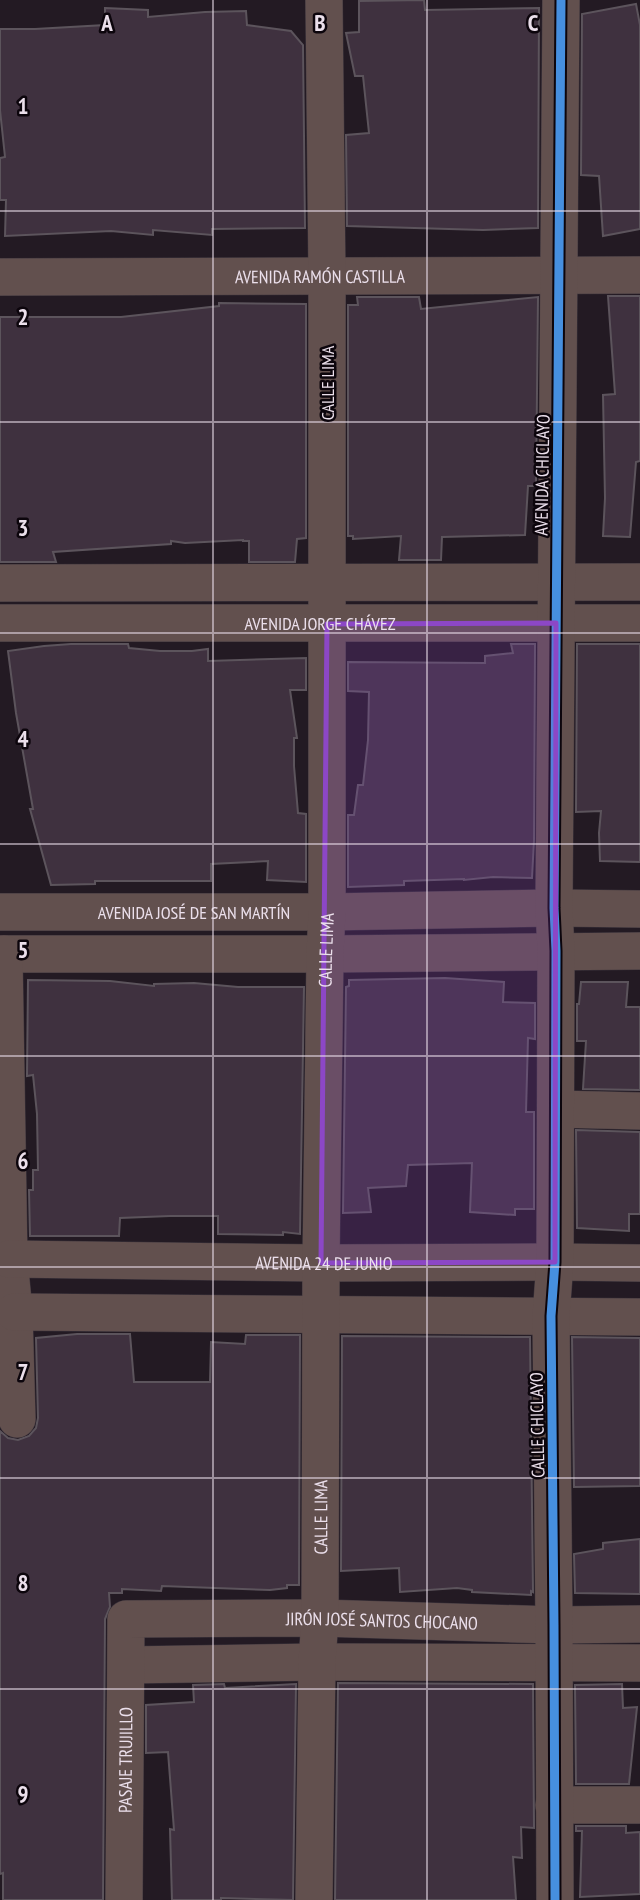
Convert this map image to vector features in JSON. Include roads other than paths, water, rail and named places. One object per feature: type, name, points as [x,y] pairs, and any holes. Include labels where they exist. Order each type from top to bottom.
[{"type":"street","name":"CALLE LIMA","points":[[314,1900],[320,1618],[321,1263],[327,912],[324,0]]},
{"type":"street","name":"AVENIDA CHICLAYO","points":[[556,951],[554,908],[561,0]]},
{"type":"street","name":"AVENIDA RAMÓN CASTILLA","points":[[0,277],[640,275]]},
{"type":"street","points":[[0,583],[640,582]]},
{"type":"street","name":"AVENIDA JORGE CHÁVEZ","points":[[0,623],[640,623]]},
{"type":"street","name":"AVENIDA JOSÉ DE SAN MARTÍN","points":[[0,912],[640,909]]},
{"type":"street","name":"CALLE CHICLAYO","points":[[555,1900],[551,1316],[555,1262],[556,951]]},
{"type":"street","points":[[18,1419],[9,1259],[2,954],[640,951]]},
{"type":"street","points":[[556,1109],[640,1111]]},
{"type":"street","name":"AVENIDA 24 DE JUNIO","points":[[9,1259],[640,1263]]},
{"type":"street","points":[[14,1312],[640,1317]]},
{"type":"street","name":"JIRÓN JOSÉ SANTOS CHOCANO","points":[[126,1619],[320,1618],[554,1625],[640,1624]]},
{"type":"street","name":"PASAJE TRUJILLO","points":[[124,1900],[126,1619]]},
{"type":"street","points":[[127,1665],[317,1662],[640,1663]]},
{"type":"street","points":[[554,1805],[640,1805]]}]
